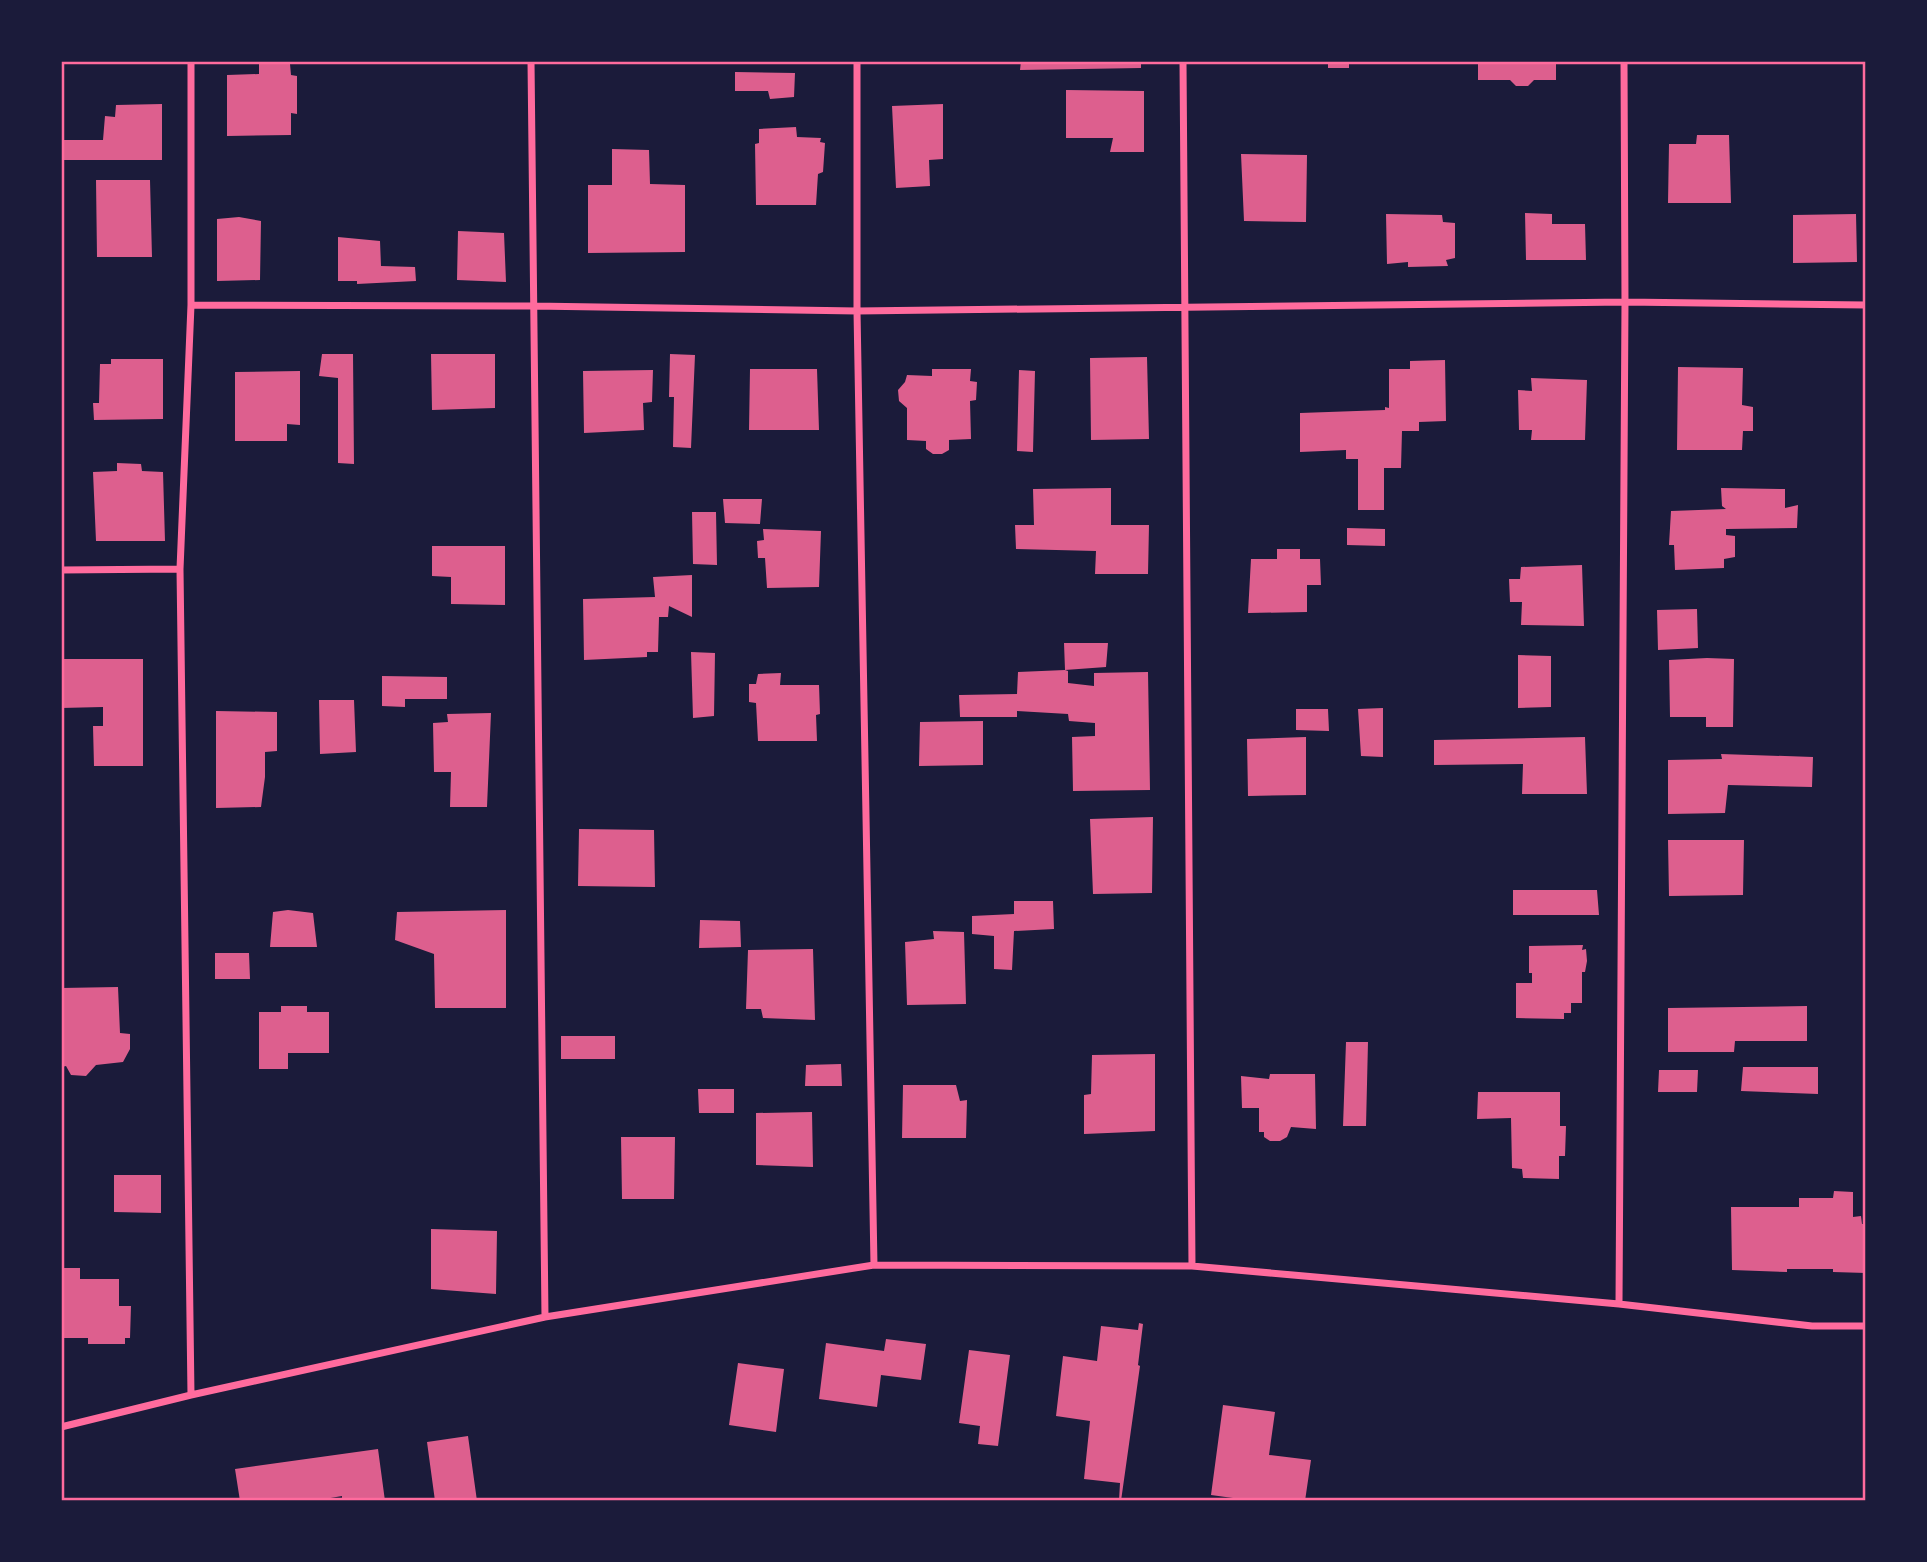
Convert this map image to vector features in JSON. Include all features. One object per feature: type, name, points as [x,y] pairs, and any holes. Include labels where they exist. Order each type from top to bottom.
[{"type":"street","points":[[191,61],[191,305],[180,569],[191,1395]]},
{"type":"street","points":[[531,61],[545,1317]]},
{"type":"street","points":[[857,61],[857,311],[874,1265]]},
{"type":"street","points":[[1183,61],[1192,1266]]},
{"type":"street","points":[[1619,1304],[1624,61]]},
{"type":"street","points":[[191,305],[857,311],[1185,305],[1625,302],[1866,305]]},
{"type":"street","points":[[61,570],[180,569]]},
{"type":"street","points":[[61,1427],[191,1395],[545,1317],[874,1265],[1192,1266],[1619,1304],[1812,1326],[1866,1326]]},
{"type":"building","points":[[1021,61],[1141,61],[1141,68],[1020,70]]},
{"type":"building","points":[[1328,61],[1349,61],[1349,68],[1328,68]]},
{"type":"building","points":[[1478,61],[1556,61],[1556,80],[1534,80],[1528,86],[1516,86],[1510,80],[1478,80]]},
{"type":"building","points":[[259,64],[290,64],[291,75],[297,76],[297,114],[291,113],[291,135],[227,136],[227,75],[259,74]]},
{"type":"building","points":[[735,72],[795,73],[794,97],[770,99],[768,91],[735,91]]},
{"type":"building","points":[[1066,90],[1144,91],[1144,152],[1110,152],[1113,138],[1066,138]]},
{"type":"building","points":[[162,104],[162,160],[61,160],[61,140],[103,140],[105,116],[115,117],[116,105]]},
{"type":"building","points":[[943,104],[943,159],[929,160],[930,186],[896,188],[892,106]]},
{"type":"building","points":[[796,127],[797,137],[821,138],[820,142],[825,143],[823,172],[818,174],[816,205],[756,205],[755,144],[759,143],[759,129]]},
{"type":"building","points":[[1697,135],[1729,135],[1731,203],[1668,203],[1669,144],[1696,144]]},
{"type":"building","points":[[612,149],[649,150],[650,184],[685,185],[685,252],[588,253],[588,185],[612,185]]},
{"type":"building","points":[[1241,154],[1307,155],[1306,222],[1244,221]]},
{"type":"building","points":[[96,180],[150,180],[152,257],[97,257]]},
{"type":"building","points":[[1525,213],[1552,214],[1552,224],[1585,224],[1586,260],[1526,260]]},
{"type":"building","points":[[1386,214],[1442,215],[1443,222],[1455,223],[1455,258],[1446,260],[1448,266],[1408,267],[1408,262],[1387,264]]},
{"type":"building","points":[[1856,214],[1857,262],[1793,263],[1793,215]]},
{"type":"building","points":[[239,217],[261,221],[260,280],[217,281],[217,219]]},
{"type":"building","points":[[458,231],[504,233],[506,282],[457,280]]},
{"type":"building","points":[[338,237],[380,241],[381,266],[415,267],[416,281],[357,284],[357,281],[338,281]]},
{"type":"building","points":[[322,354],[353,354],[354,464],[338,463],[338,378],[319,376]]},
{"type":"building","points":[[431,354],[495,354],[495,408],[432,410]]},
{"type":"building","points":[[670,354],[695,355],[691,448],[673,447],[674,397],[669,397]]},
{"type":"building","points":[[1147,357],[1149,439],[1091,440],[1090,358]]},
{"type":"building","points":[[111,359],[163,359],[163,419],[94,420],[93,403],[99,403],[100,364],[111,364]]},
{"type":"building","points":[[1445,360],[1446,421],[1419,422],[1419,431],[1402,431],[1401,468],[1384,468],[1384,510],[1358,510],[1358,459],[1346,459],[1346,450],[1300,452],[1300,413],[1385,410],[1385,407],[1389,408],[1389,369],[1410,369],[1410,361]]},
{"type":"building","points":[[1678,367],[1743,368],[1742,405],[1753,407],[1753,431],[1743,431],[1742,450],[1677,450]]},
{"type":"building","points":[[750,369],[817,369],[819,430],[749,430]]},
{"type":"building","points":[[932,369],[971,369],[970,381],[977,382],[976,400],[970,401],[971,439],[949,440],[949,450],[942,454],[933,454],[926,449],[926,441],[907,440],[907,408],[899,401],[898,390],[907,375],[932,376]]},
{"type":"building","points":[[653,370],[652,402],[643,403],[644,430],[584,433],[583,371]]},
{"type":"building","points":[[1019,370],[1035,371],[1033,452],[1017,451]]},
{"type":"building","points":[[300,371],[300,425],[287,424],[287,441],[235,441],[235,372]]},
{"type":"building","points":[[1531,378],[1587,380],[1585,440],[1531,440],[1532,430],[1519,430],[1518,390],[1532,391]]},
{"type":"building","points":[[117,463],[141,464],[142,471],[163,472],[165,541],[96,541],[93,472],[117,471]]},
{"type":"building","points":[[1111,488],[1111,525],[1149,525],[1148,574],[1095,574],[1096,551],[1016,549],[1015,525],[1034,525],[1033,489]]},
{"type":"building","points":[[1721,488],[1785,489],[1785,508],[1798,505],[1797,528],[1726,529],[1726,535],[1735,536],[1735,557],[1724,559],[1724,568],[1675,570],[1674,545],[1669,545],[1671,511],[1726,509],[1722,506]]},
{"type":"building","points":[[723,499],[762,499],[760,524],[725,523]]},
{"type":"building","points":[[692,512],[716,512],[717,565],[693,564]]},
{"type":"building","points":[[1347,528],[1385,529],[1385,546],[1347,545]]},
{"type":"building","points":[[763,529],[821,531],[819,587],[767,588],[765,558],[758,558],[757,541],[764,540]]},
{"type":"building","points":[[432,546],[505,546],[505,605],[451,604],[451,577],[432,576]]},
{"type":"building","points":[[1277,549],[1300,549],[1300,559],[1320,559],[1321,585],[1307,585],[1307,612],[1248,613],[1251,559],[1277,559]]},
{"type":"building","points":[[1582,565],[1584,626],[1521,625],[1522,602],[1510,602],[1509,579],[1520,579],[1521,567]]},
{"type":"building","points":[[692,575],[692,617],[669,606],[668,617],[659,617],[658,652],[647,652],[647,657],[584,660],[583,599],[655,597],[653,577]]},
{"type":"building","points":[[1697,609],[1698,648],[1658,650],[1657,610]]},
{"type":"building","points":[[1064,643],[1108,643],[1106,667],[1065,670]]},
{"type":"building","points":[[691,652],[715,653],[714,716],[693,718]]},
{"type":"building","points":[[1518,655],[1551,656],[1551,707],[1518,708]]},
{"type":"building","points":[[61,659],[143,659],[143,766],[94,766],[93,726],[103,726],[103,707],[61,708]]},
{"type":"building","points":[[1734,659],[1733,727],[1706,727],[1706,717],[1670,717],[1669,660]]},
{"type":"building","points":[[1068,671],[1068,683],[1094,686],[1094,673],[1148,672],[1150,790],[1073,791],[1072,737],[1095,736],[1095,723],[1069,721],[1068,714],[1017,711],[1017,717],[960,717],[959,695],[1017,694],[1018,672]]},
{"type":"building","points":[[781,673],[780,685],[819,685],[817,741],[758,741],[756,703],[749,702],[749,684],[756,684],[758,674]]},
{"type":"building","points":[[382,676],[447,677],[447,699],[405,699],[405,707],[382,706]]},
{"type":"building","points":[[319,700],[354,700],[356,752],[320,754]]},
{"type":"building","points":[[1383,708],[1383,757],[1361,756],[1358,709]]},
{"type":"building","points":[[1296,709],[1328,709],[1329,731],[1296,730]]},
{"type":"building","points":[[216,711],[277,712],[277,751],[265,752],[261,807],[216,808]]},
{"type":"building","points":[[491,713],[487,807],[450,807],[451,772],[434,772],[433,723],[448,722],[447,714]]},
{"type":"building","points":[[983,721],[983,765],[919,766],[920,722]]},
{"type":"building","points":[[1306,737],[1306,795],[1248,796],[1247,739]]},
{"type":"building","points":[[1585,737],[1587,794],[1522,794],[1523,764],[1434,765],[1434,740]]},
{"type":"building","points":[[1721,754],[1813,757],[1812,787],[1728,785],[1725,813],[1668,814],[1668,760],[1722,759]]},
{"type":"building","points":[[1153,817],[1152,893],[1093,894],[1090,819]]},
{"type":"building","points":[[579,829],[654,830],[655,887],[578,886]]},
{"type":"building","points":[[1668,840],[1744,840],[1743,895],[1669,896]]},
{"type":"building","points":[[1513,890],[1597,890],[1599,915],[1513,915]]},
{"type":"building","points":[[1014,901],[1053,901],[1054,929],[1014,931],[1012,970],[994,969],[994,936],[972,934],[972,916],[1014,914]]},
{"type":"building","points":[[288,910],[313,913],[317,947],[270,947],[273,912]]},
{"type":"building","points":[[506,910],[506,1008],[435,1008],[434,954],[395,940],[397,912]]},
{"type":"building","points":[[700,920],[740,921],[741,947],[699,948]]},
{"type":"building","points":[[933,931],[964,932],[966,1004],[907,1005],[905,942],[934,939]]},
{"type":"building","points":[[1583,945],[1582,950],[1586,949],[1587,961],[1585,972],[1582,972],[1582,1003],[1571,1003],[1571,1013],[1564,1013],[1564,1019],[1516,1018],[1516,983],[1532,983],[1532,973],[1529,973],[1529,946]]},
{"type":"building","points":[[813,949],[815,1020],[763,1018],[761,1009],[746,1009],[748,950]]},
{"type":"building","points":[[215,953],[249,953],[250,979],[215,979]]},
{"type":"building","points":[[118,987],[120,1033],[130,1034],[130,1049],[123,1062],[96,1065],[86,1076],[71,1075],[66,1066],[62,1067],[61,988]]},
{"type":"building","points":[[281,1006],[307,1006],[307,1012],[329,1012],[329,1053],[288,1053],[288,1069],[259,1069],[259,1012],[281,1012]]},
{"type":"building","points":[[1807,1006],[1807,1041],[1735,1041],[1734,1052],[1668,1052],[1668,1008]]},
{"type":"building","points":[[561,1036],[615,1036],[615,1059],[561,1059]]},
{"type":"building","points":[[1346,1042],[1368,1042],[1366,1126],[1343,1126]]},
{"type":"building","points":[[1155,1054],[1155,1131],[1084,1134],[1084,1095],[1091,1094],[1092,1055]]},
{"type":"building","points":[[841,1064],[842,1086],[805,1086],[806,1065]]},
{"type":"building","points":[[1743,1067],[1818,1067],[1818,1094],[1741,1091]]},
{"type":"building","points":[[1659,1070],[1698,1070],[1697,1092],[1658,1092]]},
{"type":"building","points":[[1270,1074],[1315,1074],[1316,1129],[1291,1127],[1287,1137],[1280,1141],[1270,1141],[1264,1137],[1264,1132],[1259,1132],[1259,1108],[1242,1108],[1241,1076],[1269,1079]]},
{"type":"building","points":[[903,1085],[956,1085],[960,1101],[967,1100],[966,1138],[902,1138]]},
{"type":"building","points":[[698,1089],[734,1089],[734,1113],[699,1113]]},
{"type":"building","points":[[1478,1092],[1560,1092],[1560,1126],[1566,1126],[1565,1156],[1559,1156],[1559,1179],[1523,1178],[1522,1169],[1512,1168],[1511,1118],[1477,1119]]},
{"type":"building","points":[[812,1112],[813,1167],[756,1165],[756,1113]]},
{"type":"building","points":[[621,1137],[675,1137],[674,1199],[622,1199]]},
{"type":"building","points":[[114,1175],[161,1175],[161,1213],[114,1212]]},
{"type":"building","points":[[1834,1191],[1853,1192],[1853,1217],[1861,1216],[1862,1224],[1866,1224],[1866,1273],[1833,1272],[1833,1269],[1787,1269],[1787,1272],[1732,1270],[1731,1207],[1799,1207],[1799,1198],[1833,1198]]},
{"type":"building","points":[[431,1229],[497,1231],[496,1294],[431,1289]]},
{"type":"building","points":[[61,1268],[80,1268],[80,1279],[119,1279],[119,1306],[131,1306],[130,1338],[125,1338],[125,1344],[88,1344],[88,1338],[61,1338]]},
{"type":"building","points":[[1139,1323],[1143,1324],[1140,1366],[1119,1501],[1120,1483],[1084,1479],[1090,1421],[1056,1416],[1063,1356],[1097,1361],[1101,1326],[1138,1330]]},
{"type":"building","points":[[886,1339],[926,1344],[921,1380],[881,1375],[877,1407],[819,1399],[826,1343],[884,1351]]},
{"type":"building","points":[[969,1350],[1010,1355],[998,1446],[978,1444],[980,1426],[959,1423]]},
{"type":"building","points":[[738,1363],[784,1369],[776,1432],[729,1425]]},
{"type":"building","points":[[1223,1405],[1275,1412],[1269,1455],[1311,1460],[1305,1501],[1255,1501],[1211,1495]]},
{"type":"building","points":[[468,1436],[477,1501],[435,1501],[427,1442]]},
{"type":"building","points":[[378,1449],[385,1501],[342,1501],[342,1496],[313,1501],[240,1501],[235,1469]]}]
